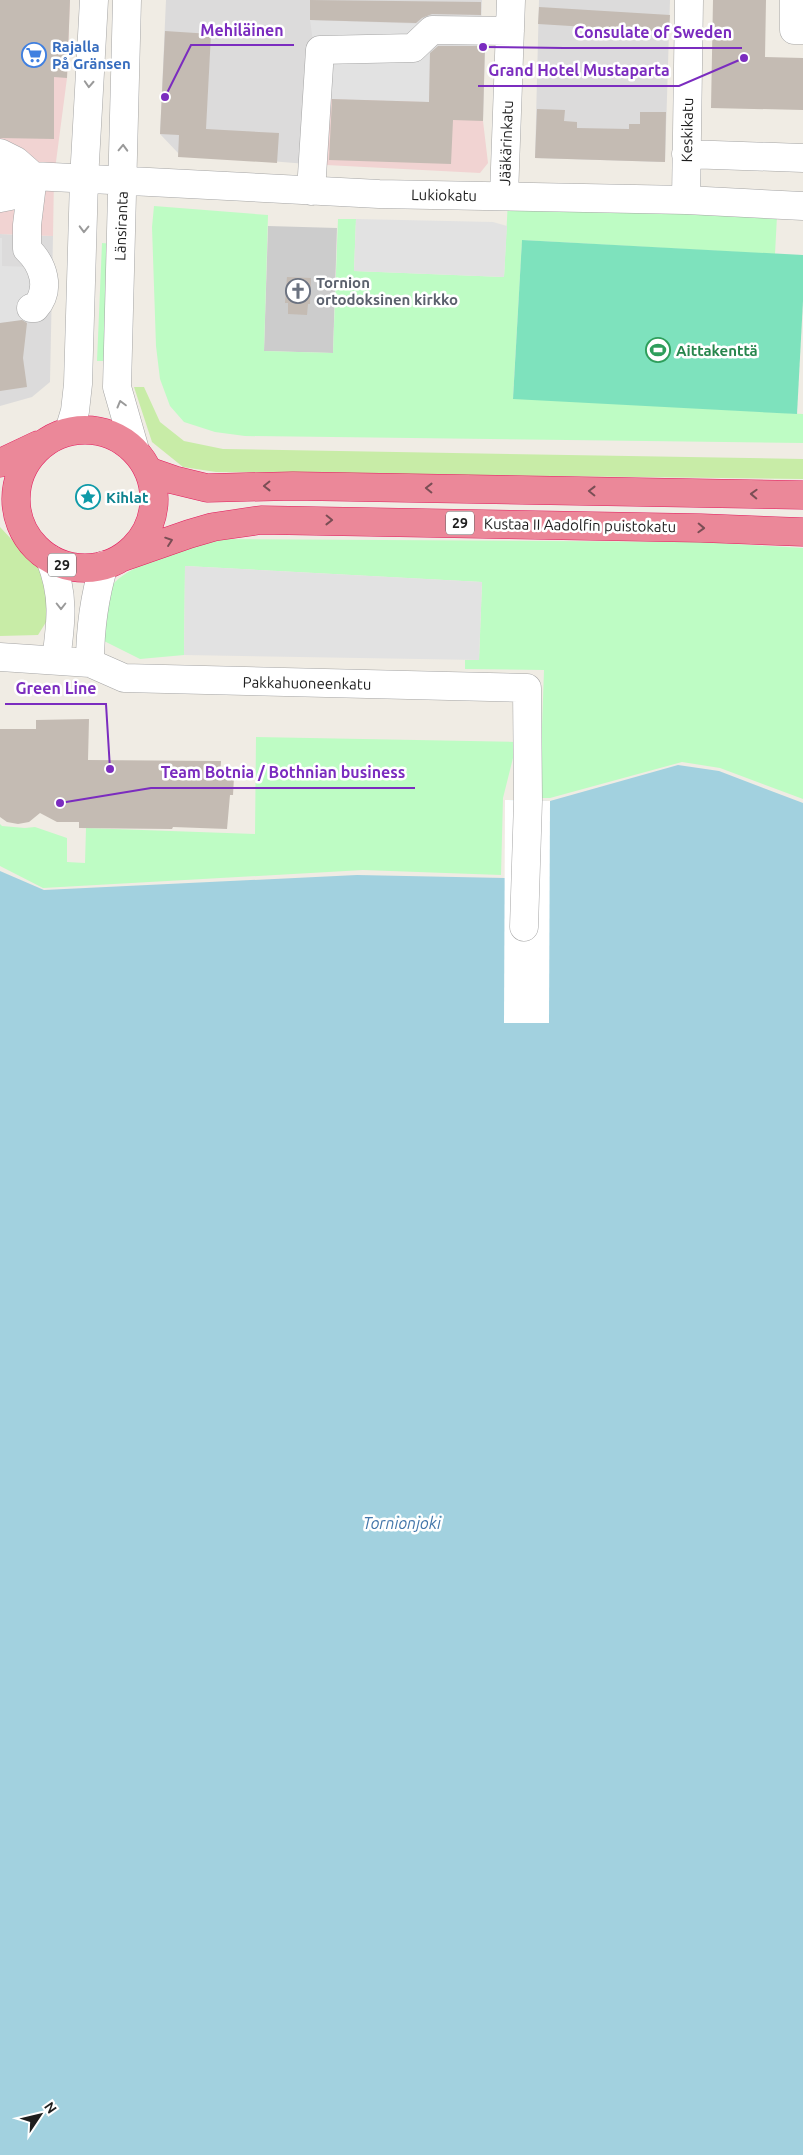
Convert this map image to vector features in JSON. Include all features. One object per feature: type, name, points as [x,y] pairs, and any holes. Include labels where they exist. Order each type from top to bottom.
[{"type":"highway","points":[[0,463],[69,430],[84,429],[104,432],[124,441],[142,461],[174,480],[207,488],[293,486],[803,496]]},
{"type":"highway","points":[[10,519],[18,478],[28,458],[43,442]]},
{"type":"highway","points":[[114,561],[142,537],[151,518],[154,498],[142,461]]},
{"type":"highway","name":"29","points":[[10,519],[50,559],[71,567],[94,568],[114,561]]},
{"type":"highway","name":"Kustaa II Aadolfin puistokatu","points":[[114,561],[213,527],[261,520],[701,528],[803,532]]},
{"type":"street","points":[[69,430],[75,411],[78,384],[84,180],[94,0]]},
{"type":"street","name":"Länsiranta","points":[[127,0],[117,387],[142,461]]},
{"type":"street","name":"Jääkärinkatu","points":[[504,196],[511,0]]},
{"type":"street","name":"Keskikatu","points":[[686,200],[689,0]]},
{"type":"street","points":[[794,0],[794,30],[803,30]]},
{"type":"street","points":[[311,191],[320,78],[320,50],[413,48],[432,30],[510,31]]},
{"type":"street","points":[[686,154],[803,158]]},
{"type":"street","name":"Lukiokatu","points":[[1,176],[33,176],[311,191],[686,200],[803,206]]},
{"type":"street","points":[[31,308],[36,308],[44,296],[44,278],[40,264],[27,249],[27,225],[33,176]]},
{"type":"street","points":[[50,559],[58,578],[62,601],[56,660]]},
{"type":"street","points":[[90,663],[90,634],[97,590],[114,561]]},
{"type":"street","name":"Pakkahuoneenkatu","points":[[0,657],[90,663],[124,678],[527,688],[528,793],[524,928]]},
{"type":"shaded area","points":[[0,0],[70,0],[67,78],[54,177],[53,236],[0,234]]},
{"type":"shaded area","points":[[166,0],[482,0],[481,25],[485,43],[483,121],[307,164],[179,154],[160,134]]},
{"type":"shaded area","points":[[539,0],[670,0],[665,162],[535,158]]},
{"type":"shaded area","points":[[310,20],[426,24],[430,41],[429,102],[326,99],[314,50]]},
{"type":"shaded area","points":[[326,99],[429,102],[483,121],[488,163],[480,173],[307,164]]},
{"type":"shaded area","points":[[356,219],[493,222],[507,226],[504,277],[354,271]]},
{"type":"shaded area","points":[[268,226],[337,228],[333,353],[264,351]]},
{"type":"shaded area","points":[[0,234],[53,236],[50,382],[32,397],[0,406]]},
{"type":"shaded area","points":[[0,238],[2,238],[2,266],[32,267],[27,320],[0,323]]},
{"type":"shaded area","points":[[185,566],[482,582],[479,660],[184,655]]},
{"type":"green space","points":[[508,200],[777,216],[775,254],[522,240],[513,398],[803,414],[803,443],[245,436],[215,432],[184,422],[170,406],[160,379],[156,346],[152,227],[154,206],[268,215],[264,351],[333,353],[338,219],[356,219],[354,271],[504,277]]},
{"type":"green space","name":"Aittakenttä","points":[[522,240],[803,255],[803,301],[797,414],[513,399]]},
{"type":"green space","points":[[102,243],[113,244],[107,361],[97,361]]},
{"type":"green space","points":[[134,387],[144,387],[160,422],[184,441],[223,449],[803,459],[803,479],[216,472],[183,467],[152,442]]},
{"type":"green space","points":[[0,527],[40,570],[53,611],[38,635],[0,636]]},
{"type":"green space","points":[[219,539],[702,542],[803,548],[803,799],[720,768],[682,762],[550,798],[531,798],[541,756],[544,670],[465,669],[465,660],[479,660],[482,582],[185,566],[184,655],[140,659],[104,641],[107,594],[125,574],[174,552]]},
{"type":"green space","points":[[256,737],[517,742],[503,798],[501,875],[363,870],[43,888],[0,866],[0,824],[2,826],[25,828],[35,827],[67,838],[67,862],[85,863],[86,828],[255,834]]},
{"type":"water","name":"Tornionjoki","points":[[678,765],[719,771],[803,803],[803,2155],[0,2155],[0,871],[44,890],[357,875],[505,878],[505,800],[550,801]]},
{"type":"pier","points":[[505,800],[550,801],[549,1023],[504,1023]]},
{"type":"building","name":"Rajalla På Gränsen","points":[[0,0],[70,0],[67,78],[54,77],[54,139],[0,138]]},
{"type":"building","points":[[310,0],[481,2],[481,15],[432,14],[416,23],[310,20]]},
{"type":"building","points":[[713,0],[766,0],[765,57],[803,58],[803,110],[711,108]]},
{"type":"building","points":[[539,7],[670,15],[669,32],[538,24]]},
{"type":"building","points":[[165,31],[211,34],[206,129],[279,133],[277,163],[178,157],[179,135],[160,134]]},
{"type":"building","points":[[438,46],[485,46],[483,121],[453,120],[451,164],[329,160],[332,99],[429,102],[430,53]]},
{"type":"building","points":[[537,109],[565,110],[564,121],[577,122],[577,128],[629,129],[629,124],[640,124],[640,112],[666,112],[665,162],[535,158]]},
{"type":"building","name":"Tornion ortodoksinen kirkko","points":[[287,277],[311,278],[310,304],[308,304],[307,315],[288,314],[288,303],[285,303]]},
{"type":"building","points":[[22,320],[27,323],[23,358],[27,387],[0,391],[0,323]]},
{"type":"building","points":[[89,719],[88,760],[221,761],[220,777],[234,777],[233,795],[230,795],[227,829],[173,827],[172,829],[79,828],[79,822],[57,822],[40,813],[29,822],[18,824],[7,822],[0,817],[0,729],[36,729],[36,720]]},
{"type":"place","name":"Consulate of Sweden","points":[[483,47]]},
{"type":"place","name":"Rajalla På Gränsen","points":[[34,55]]},
{"type":"place","name":"Grand Hotel Mustaparta","points":[[744,58]]},
{"type":"place","name":"Mehiläinen","points":[[165,97]]},
{"type":"place","name":"Tornion ortodoksinen kirkko","points":[[298,291]]},
{"type":"place","name":"Aittakenttä","points":[[658,350]]},
{"type":"place","name":"Kihlat","points":[[88,497]]},
{"type":"place","name":"Green Line","points":[[110,769]]},
{"type":"place","name":"Team Botnia / Bothnian business","points":[[60,803]]}]
